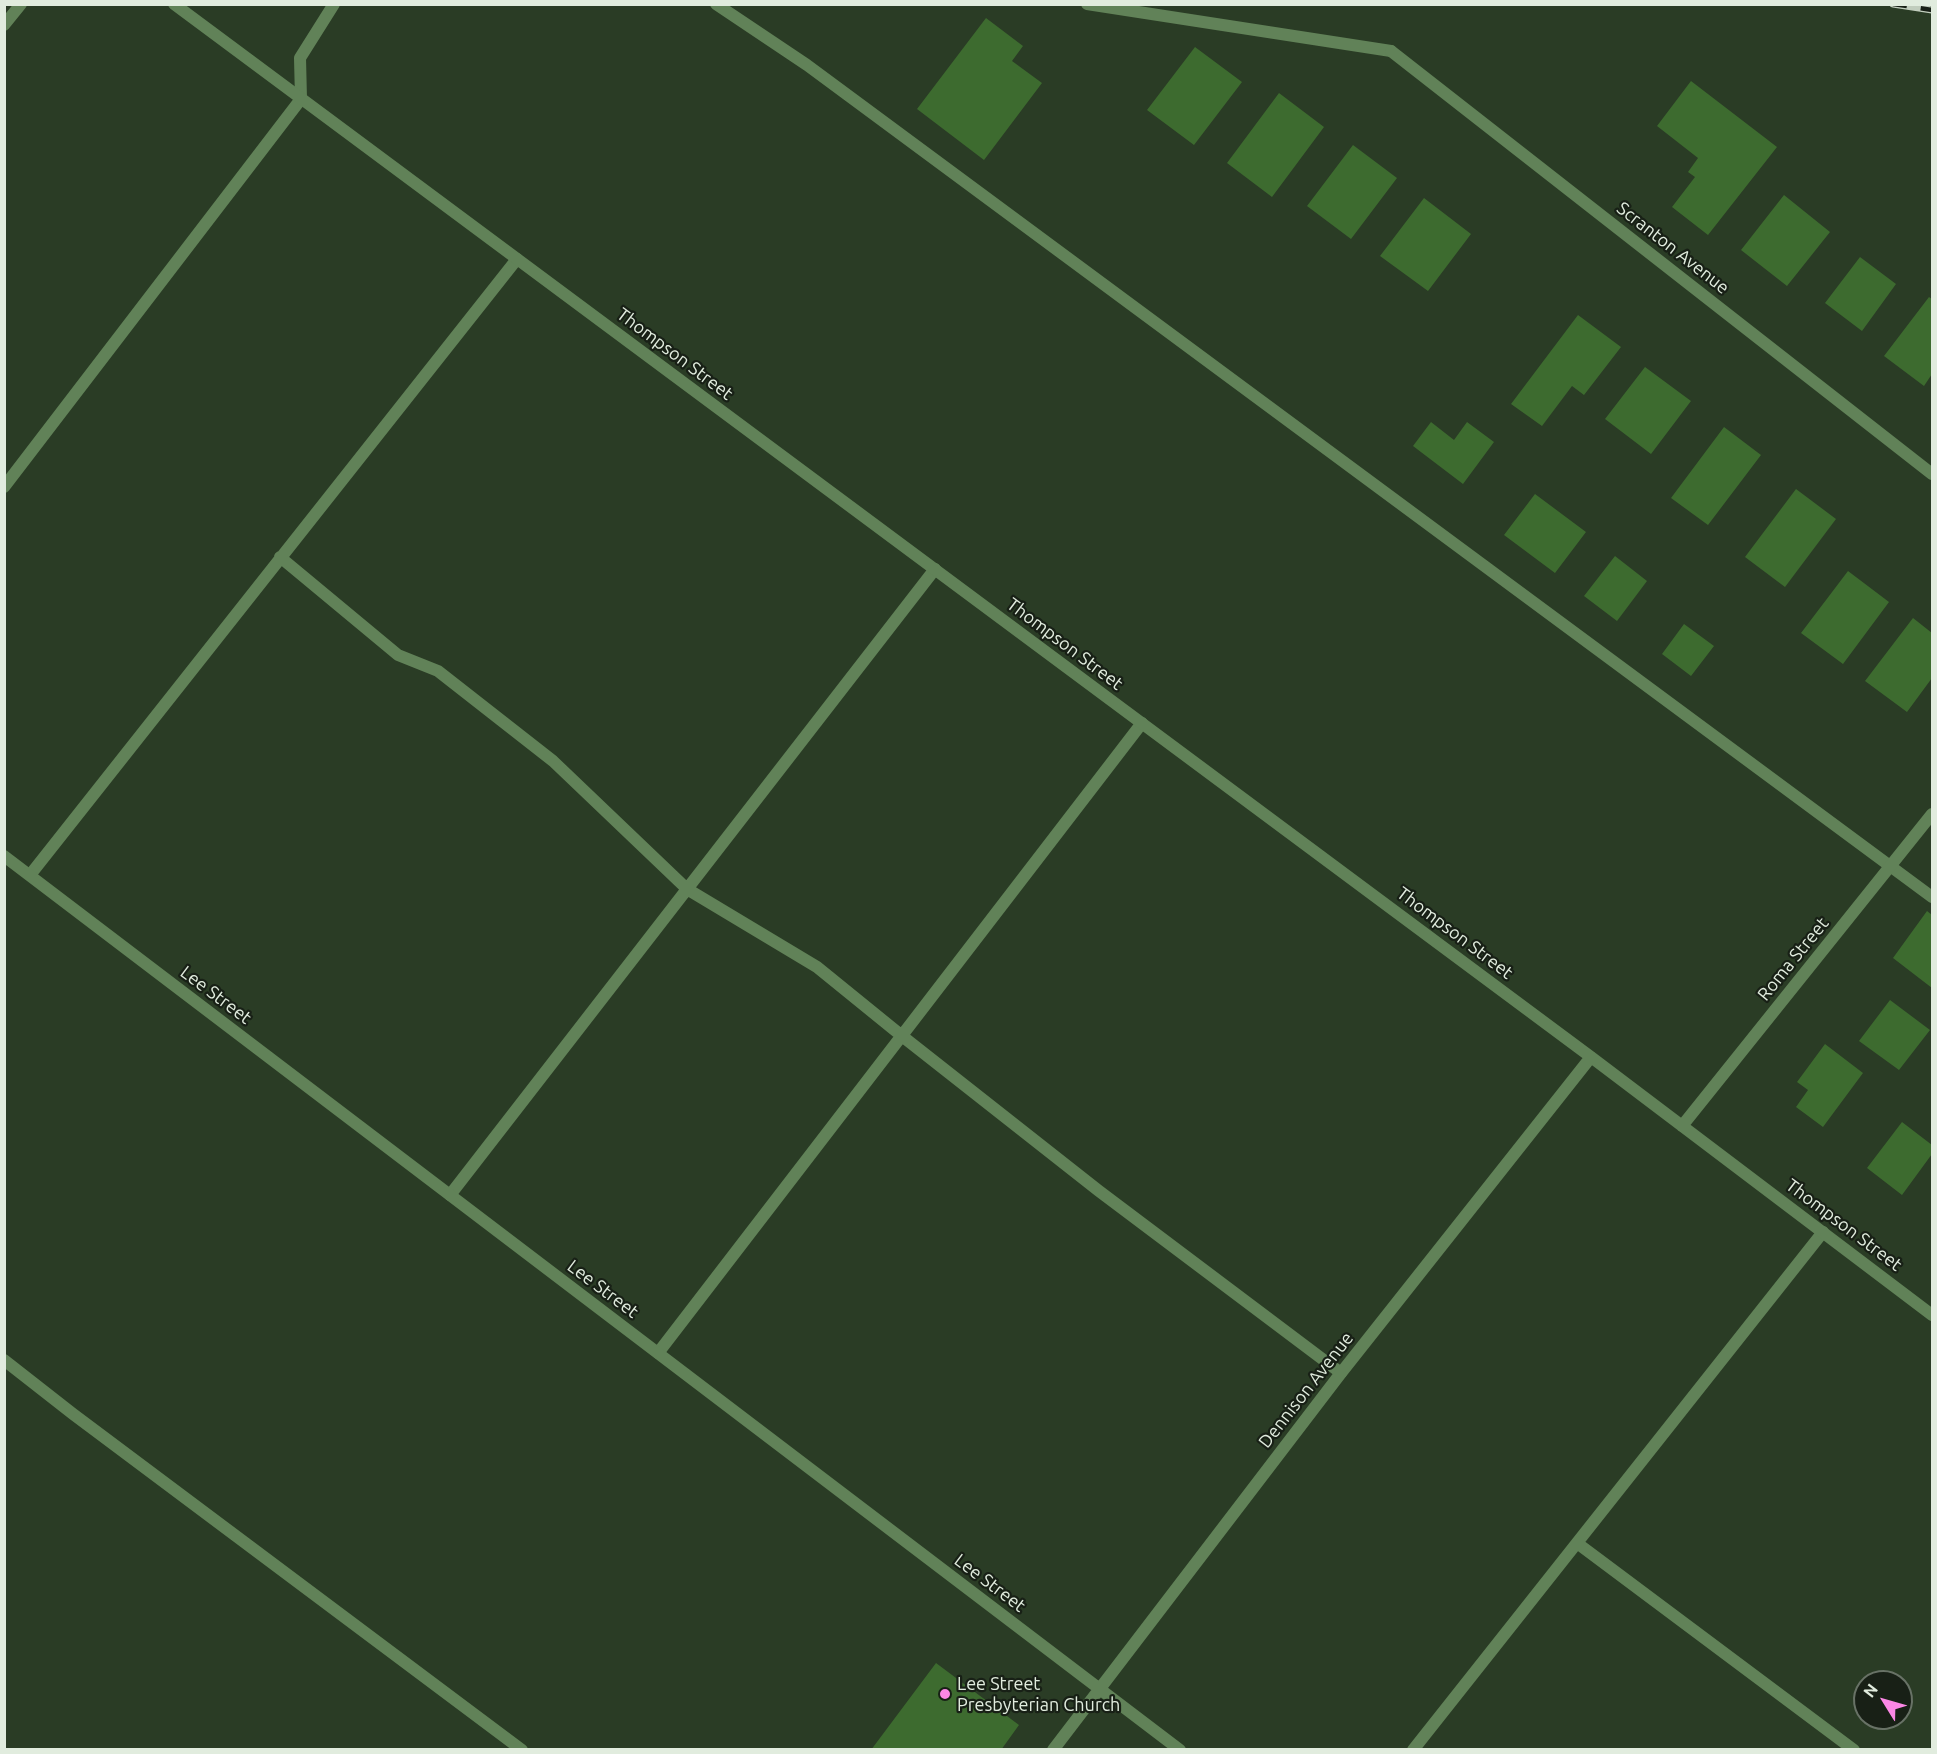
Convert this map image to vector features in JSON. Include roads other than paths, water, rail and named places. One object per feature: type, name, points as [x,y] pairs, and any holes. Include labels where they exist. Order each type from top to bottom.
[{"type":"street","points":[[4,26],[21,4]]},
{"type":"street","name":"Thompson Street","points":[[174,4],[1591,1057],[1932,1315]]},
{"type":"street","points":[[4,487],[301,99],[300,58],[334,4]]},
{"type":"street","points":[[716,4],[844,92],[1932,897]]},
{"type":"street","name":"Scranton Avenue","points":[[1087,4],[1391,51],[1932,474]]},
{"type":"street","points":[[30,876],[517,259]]},
{"type":"street","points":[[280,557],[398,655],[438,671],[554,761],[687,889],[817,967],[1166,1242],[1341,1373]]},
{"type":"street","points":[[450,1195],[935,569]]},
{"type":"street","points":[[658,1353],[1142,723]]},
{"type":"street","name":"Roma Street","points":[[1682,1126],[1932,814]]},
{"type":"street","name":"Lee Street","points":[[4,856],[1180,1749]]},
{"type":"street","name":"Dennison Avenue","points":[[1053,1749],[1341,1373],[1591,1057]]},
{"type":"street","points":[[1413,1749],[1823,1232]]},
{"type":"street","points":[[4,1360],[522,1749]]},
{"type":"street","points":[[1577,1543],[1854,1749]]},
{"type":"railway","points":[[1893,4],[1932,10]]},
{"type":"place","name":"Lee Street Presbyterian Church","points":[[945,1694]]}]
